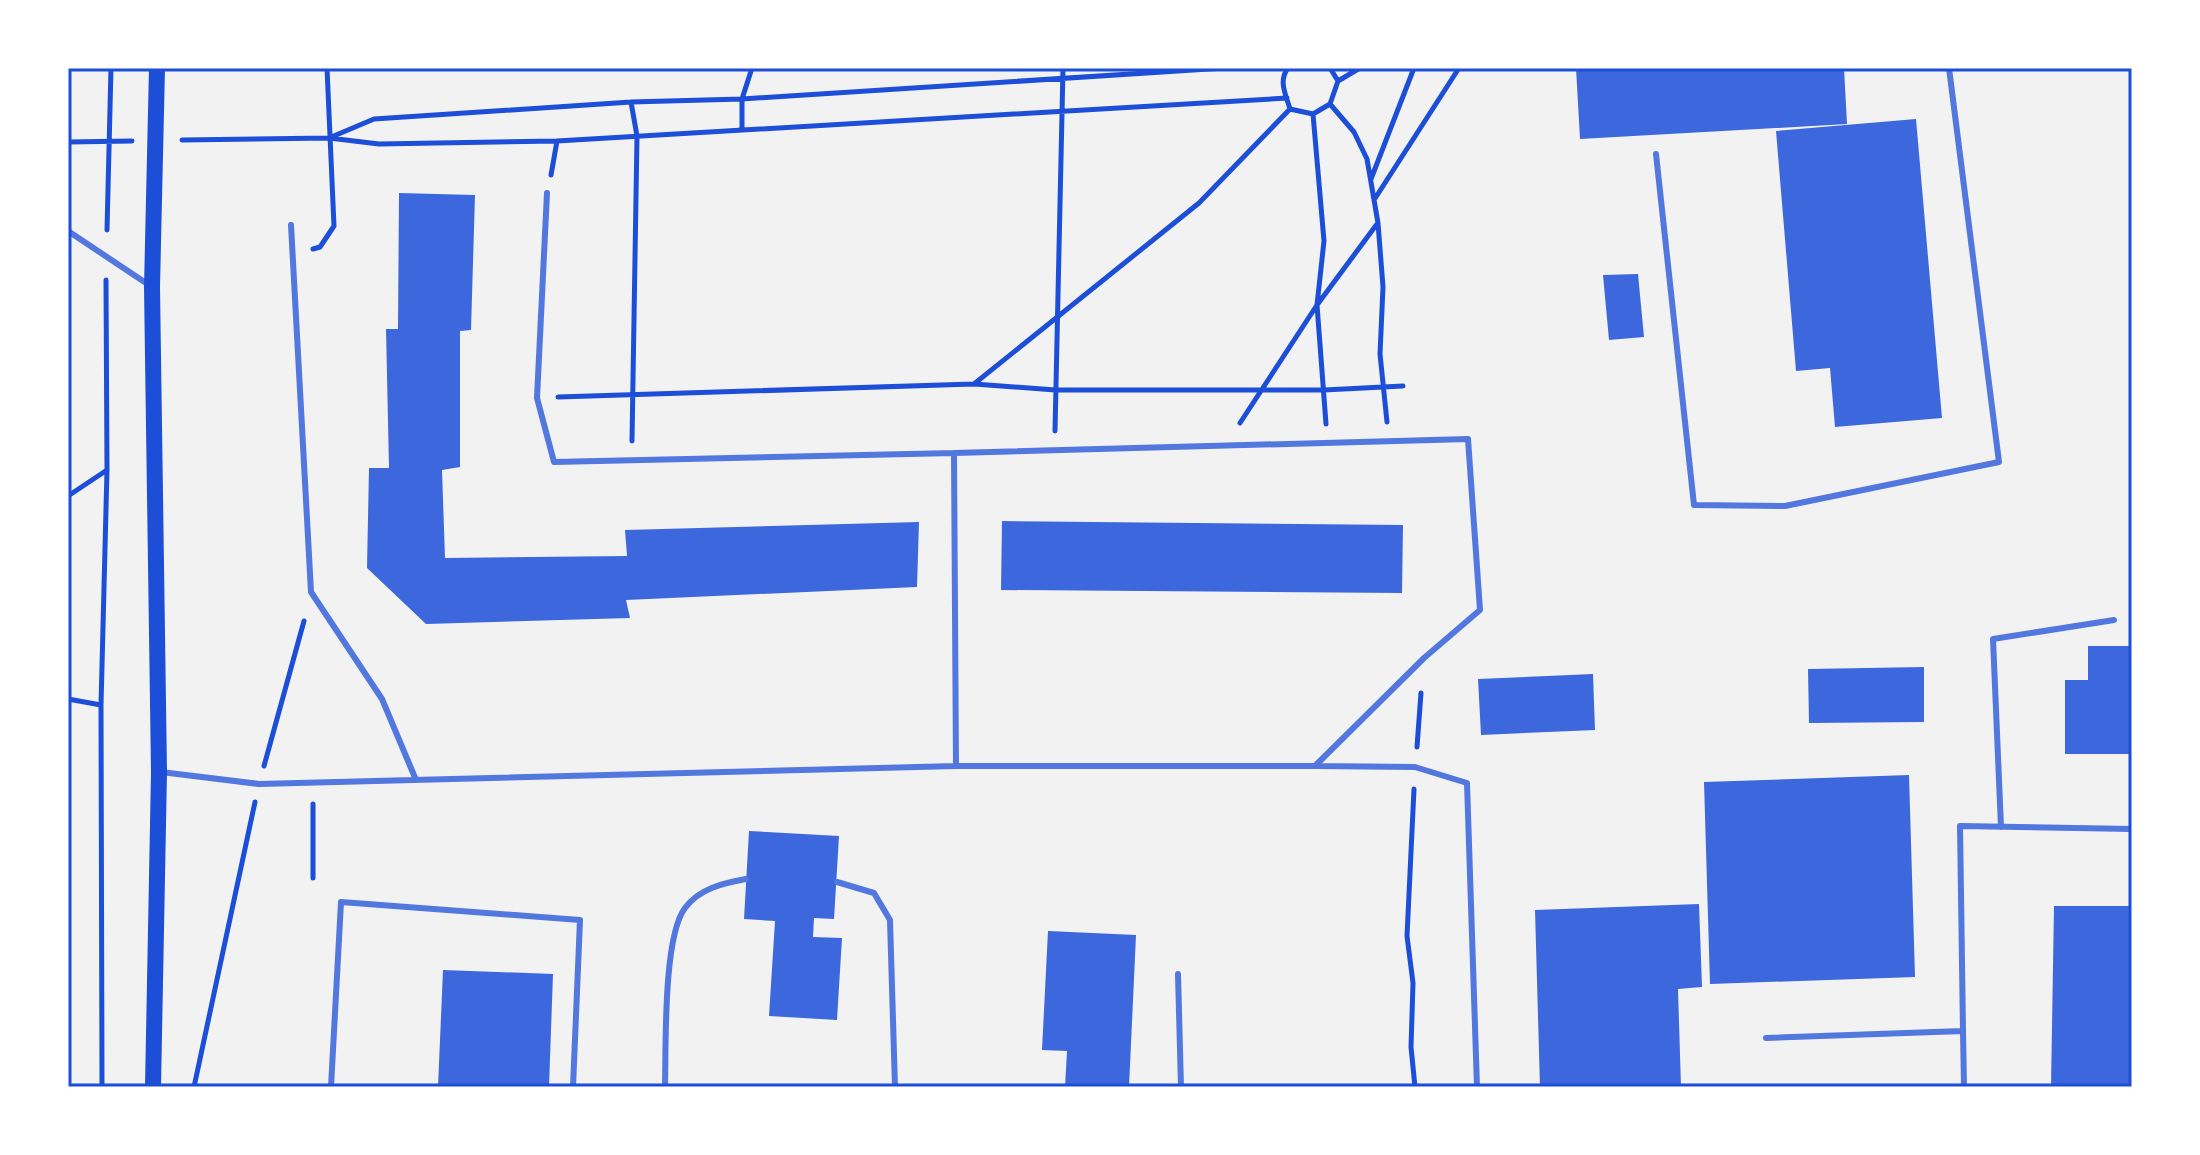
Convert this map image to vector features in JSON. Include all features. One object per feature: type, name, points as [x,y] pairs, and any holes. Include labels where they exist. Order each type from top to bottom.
[{"type":"main road","points":[[153,1087],[159,772],[152,287],[157,68]]},
{"type":"lane","points":[[1656,154],[1694,505],[1785,506],[1999,462],[1949,68]]},
{"type":"lane","points":[[547,193],[537,398],[554,462],[1468,439],[1480,610],[1424,658],[1315,766]]},
{"type":"lane","points":[[291,225],[311,592],[382,699],[416,780]]},
{"type":"lane","points":[[68,231],[152,287]]},
{"type":"lane","points":[[954,453],[956,766]]},
{"type":"lane","points":[[2001,827],[1993,639],[2114,620]]},
{"type":"lane","points":[[159,772],[259,784],[956,766],[1415,767],[1467,783],[1477,1087]]},
{"type":"lane","points":[[1964,1087],[1960,826],[2132,829]]},
{"type":"lane","points":[[665,1087],[670,952],[685,908],[713,886],[746,879]]},
{"type":"lane","points":[[837,882],[874,893],[890,920],[895,1087]]},
{"type":"lane","points":[[331,1087],[341,902],[580,920],[573,1087]]},
{"type":"lane","points":[[1178,974],[1181,1087]]},
{"type":"lane","points":[[1766,1038],[1963,1031]]},
{"type":"path","points":[[102,1087],[101,705],[111,68]]},
{"type":"path","points":[[293,253],[320,247],[334,226],[327,68]]},
{"type":"path","points":[[742,130],[742,99],[752,68]]},
{"type":"path","points":[[1055,449],[1063,68]]},
{"type":"path","points":[[329,138],[374,119],[1224,68]]},
{"type":"path","points":[[1288,68],[1283,75],[1283,88],[1290,109]]},
{"type":"path","points":[[1330,68],[1338,81]]},
{"type":"path","points":[[1290,109],[1313,114],[1330,104],[1338,81],[1360,68]]},
{"type":"path","points":[[1370,180],[1414,68]]},
{"type":"path","points":[[1374,201],[1459,68]]},
{"type":"path","points":[[68,142],[329,138],[379,144],[557,141],[1287,98]]},
{"type":"path","points":[[631,102],[637,136],[635,393],[631,461]]},
{"type":"path","points":[[1330,104],[1354,132],[1367,159],[1378,223],[1383,287],[1380,354],[1389,441]]},
{"type":"path","points":[[974,384],[1199,203],[1290,109]]},
{"type":"path","points":[[1313,114],[1324,241],[1317,305],[1328,443]]},
{"type":"path","points":[[547,193],[557,141]]},
{"type":"path","points":[[1226,445],[1317,305],[1378,223]]},
{"type":"path","points":[[537,398],[974,384],[1055,390],[1324,390],[1403,386]]},
{"type":"path","points":[[68,496],[107,470]]},
{"type":"path","points":[[194,1087],[259,784],[311,592]]},
{"type":"path","points":[[1415,1087],[1411,1047],[1413,983],[1407,936],[1424,658]]},
{"type":"path","points":[[68,699],[101,705]]},
{"type":"path","points":[[313,783],[313,878]]},
{"type":"building","points":[[1576,68],[1844,68],[1847,124],[1580,139]]},
{"type":"building","points":[[1916,119],[1942,418],[1835,427],[1830,368],[1796,371],[1776,131]]},
{"type":"building","points":[[399,193],[475,195],[471,330],[460,331],[460,467],[442,470],[445,558],[627,556],[625,530],[919,522],[917,587],[626,600],[630,618],[426,624],[367,568],[369,468],[389,468],[386,329],[398,329]]},
{"type":"building","points":[[1638,274],[1644,337],[1609,340],[1603,275]]},
{"type":"building","points":[[1002,521],[1403,525],[1402,593],[1001,590]]},
{"type":"building","points":[[2088,646],[2132,646],[2132,754],[2065,754],[2065,680],[2088,680]]},
{"type":"building","points":[[1924,667],[1924,722],[1809,723],[1808,669]]},
{"type":"building","points":[[1593,674],[1595,730],[1481,735],[1478,679]]},
{"type":"building","points":[[1909,775],[1915,977],[1710,984],[1704,782]]},
{"type":"building","points":[[749,831],[839,836],[834,919],[814,918],[813,937],[842,938],[837,1020],[769,1016],[775,921],[744,919]]},
{"type":"building","points":[[1699,904],[1702,987],[1678,989],[1681,1087],[1540,1087],[1535,910]]},
{"type":"building","points":[[2054,906],[2132,906],[2132,1087],[2051,1087]]},
{"type":"building","points":[[1048,931],[1136,935],[1129,1087],[1065,1087],[1067,1051],[1042,1050]]},
{"type":"building","points":[[443,970],[553,974],[549,1087],[438,1087]]}]
